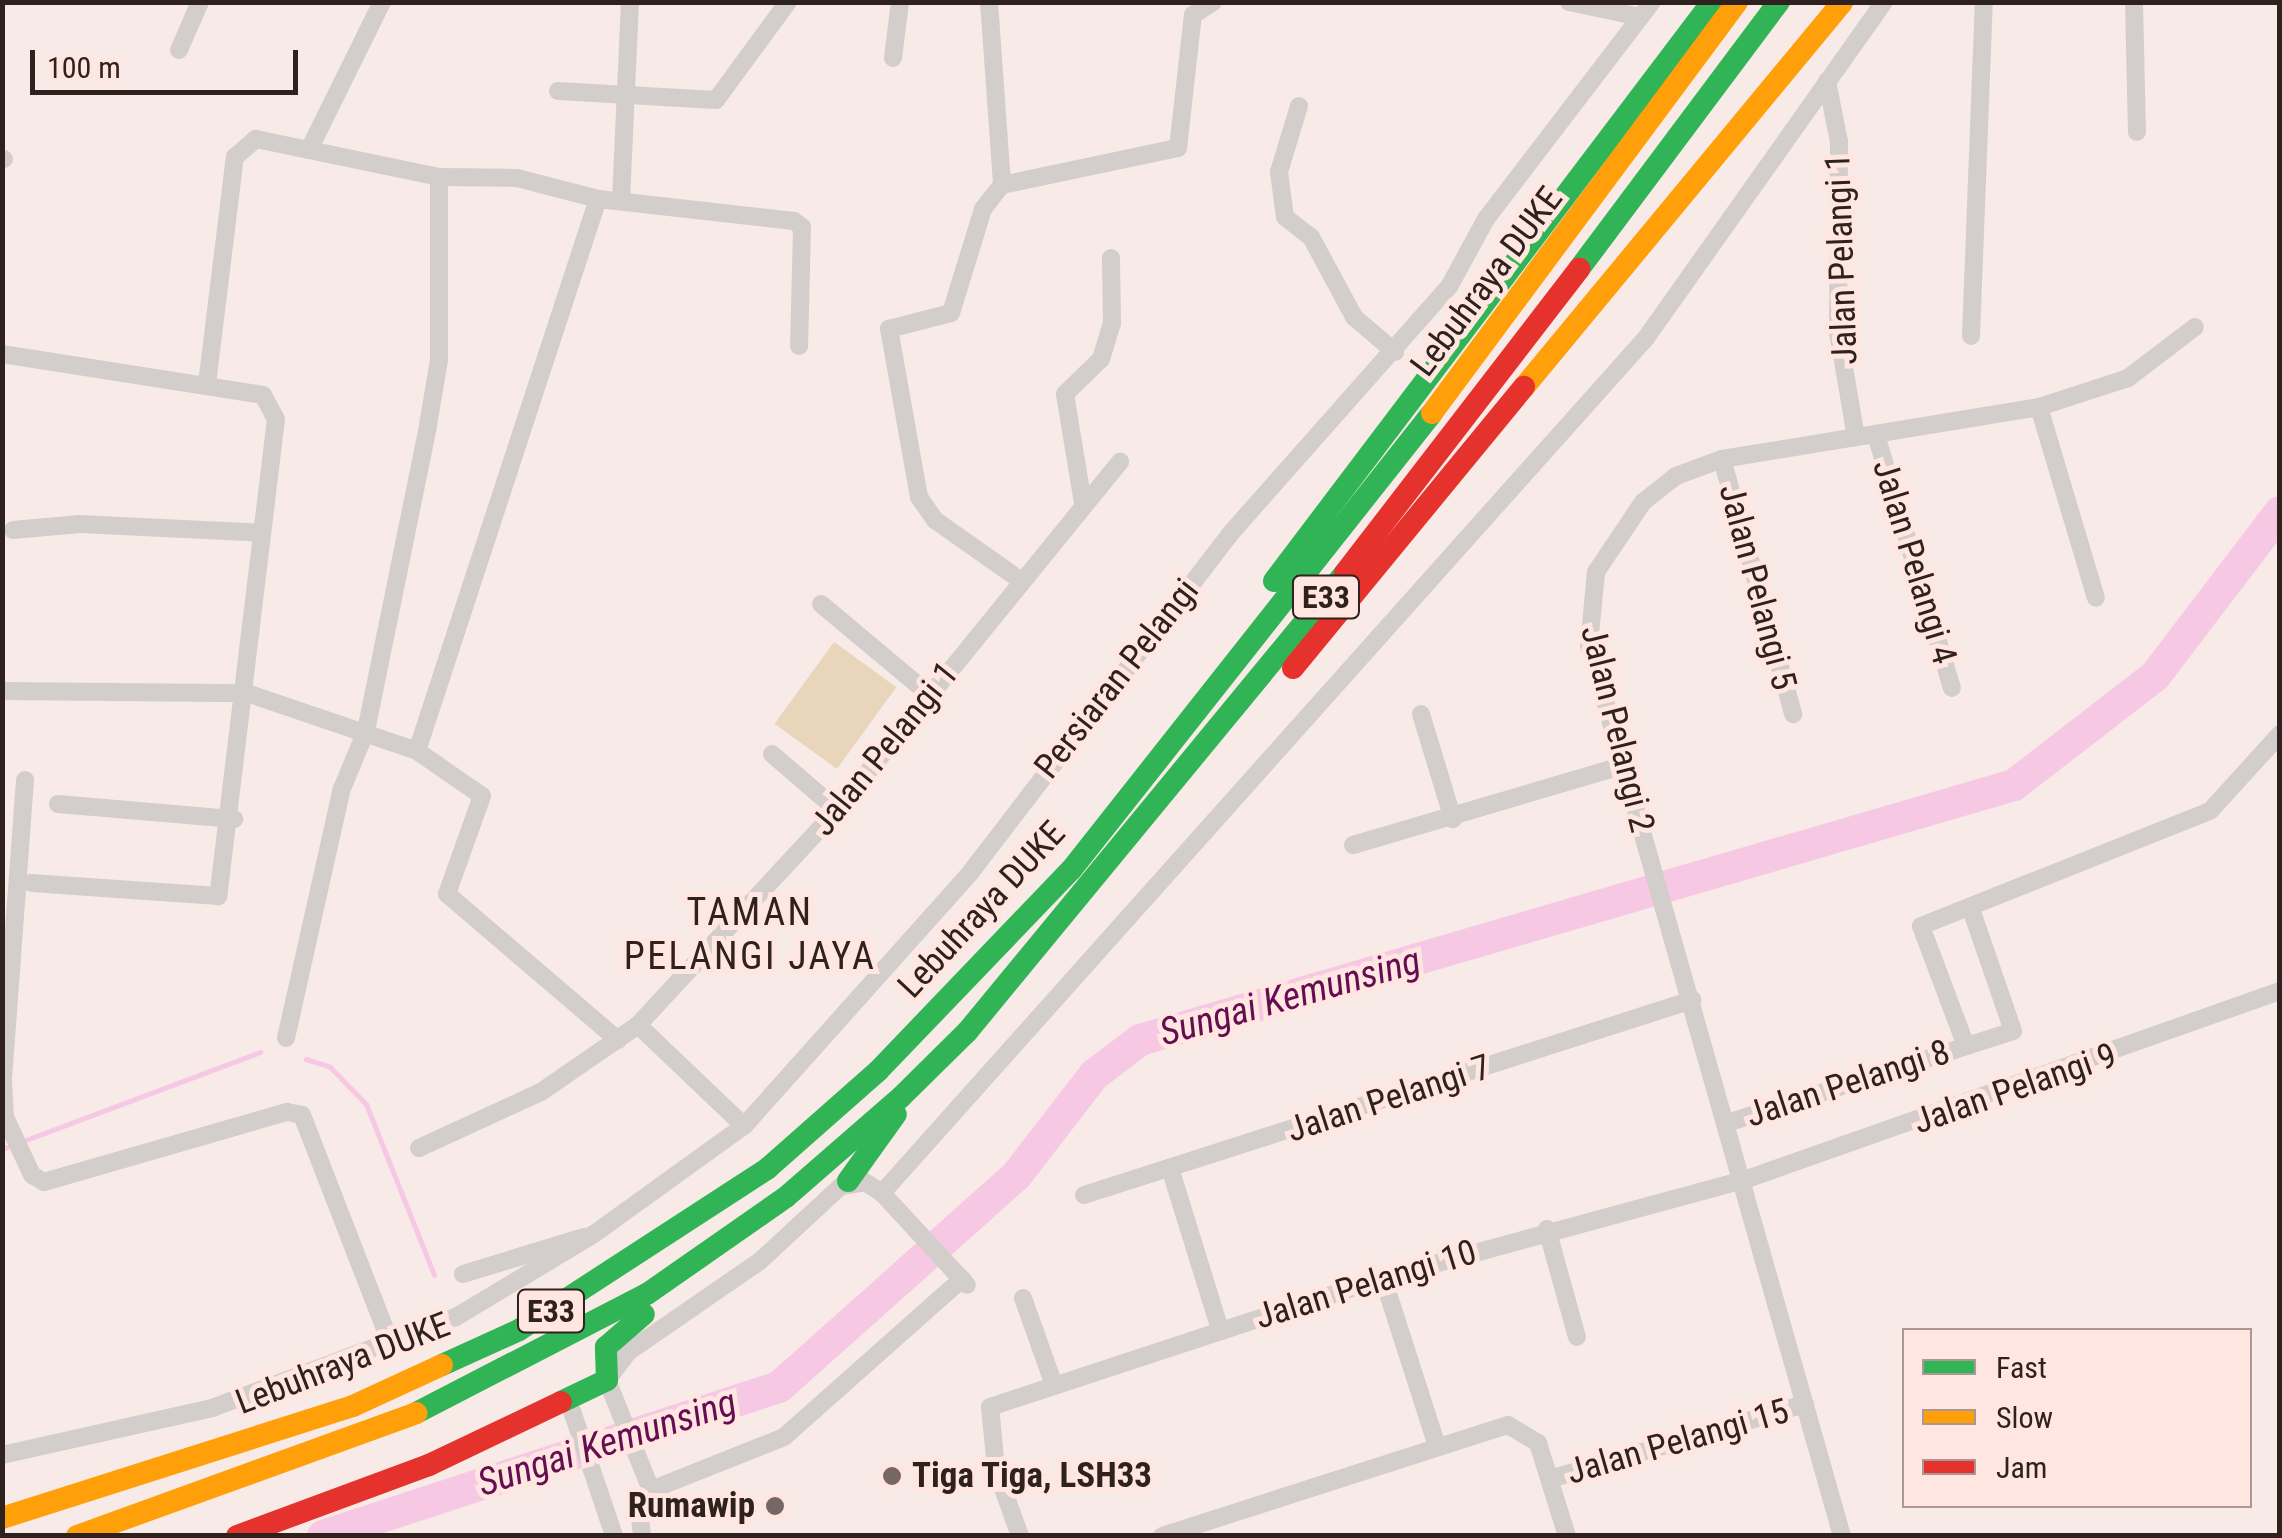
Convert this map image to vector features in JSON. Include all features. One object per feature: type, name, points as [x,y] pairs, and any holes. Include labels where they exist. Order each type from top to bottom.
[{"type":"highway","points":[[1118,810],[1175,710],[1712,2]]},
{"type":"highway","name":"Lebuhraya DUKE","points":[[2,1518],[353,1406],[519,1330],[644,1255],[768,1168],[878,1071],[1020,929],[1527,292],[1737,2]]},
{"type":"highway","name":"Lebuhraya DUKE","points":[[77,1536],[442,1404],[647,1294],[786,1197],[902,1097],[1093,881],[1554,309],[1780,2]]},
{"type":"highway","points":[[1753,109],[1830,2]]},
{"type":"highway","points":[[1093,881],[1159,823],[1449,489],[1842,2]]},
{"type":"highway","points":[[848,1181],[891,1130],[902,1097]]},
{"type":"highway","points":[[237,1536],[428,1466],[607,1380],[603,1357],[613,1338],[762,1234],[786,1197]]},
{"type":"street","points":[[179,50],[200,2]]},
{"type":"street","points":[[309,150],[382,2]]},
{"type":"street","points":[[621,200],[632,92],[630,2]]},
{"type":"street","points":[[558,91],[632,92],[716,100],[788,2]]},
{"type":"street","points":[[892,58],[900,2]]},
{"type":"street","points":[[989,2],[1002,185]]},
{"type":"street","points":[[1020,580],[936,520],[919,498],[890,329],[951,313],[983,209],[1002,185],[1178,148],[1193,15],[1213,2]]},
{"type":"street","points":[[1570,2],[1646,10]]},
{"type":"street","points":[[882,1194],[1646,338],[1884,2]]},
{"type":"street","points":[[1971,336],[1984,2]]},
{"type":"street","points":[[2134,2],[2137,132]]},
{"type":"street","name":"Persiaran Pelangi","points":[[2,1455],[212,1408],[390,1342],[521,1283],[744,1126],[970,873],[1272,482],[1395,352],[1646,10]]},
{"type":"street","name":"Jalan Pelangi 1","points":[[1827,81],[1838,142],[1838,332],[1856,437]]},
{"type":"street","points":[[1300,106],[1279,172],[1284,217],[1311,238],[1354,318],[1395,352]]},
{"type":"street","points":[[207,384],[235,158],[256,139],[438,177],[516,178],[598,199],[801,224],[799,346]]},
{"type":"street","points":[[286,1038],[341,792],[366,731],[439,360],[438,177]]},
{"type":"street","points":[[416,752],[598,199]]},
{"type":"street","points":[[1084,504],[1065,394],[1101,359],[1112,324],[1111,258]]},
{"type":"street","name":"Jalan Pelangi 2","points":[[1842,1536],[1747,1180],[1589,645],[1596,572],[1642,502],[1722,460],[2040,408],[2128,378],[2195,327]]},
{"type":"street","points":[[2,354],[207,384],[274,406],[234,819],[212,901],[31,883]]},
{"type":"street","points":[[2040,408],[2096,598]]},
{"type":"street","name":"Jalan Pelangi 4","points":[[1876,435],[1952,688]]},
{"type":"street","name":"Jalan Pelangi 5","points":[[1722,460],[1792,714]]},
{"type":"street","name":"Jalan Pelangi 1","points":[[419,1148],[542,1092],[638,1025],[837,810],[1020,580],[1120,462]]},
{"type":"street","points":[[13,530],[80,524],[262,533]]},
{"type":"street","points":[[821,604],[930,694]]},
{"type":"street","points":[[2,691],[247,694],[366,731],[416,752],[482,796],[447,874],[447,894],[618,1040]]},
{"type":"street","points":[[1422,714],[1453,820]]},
{"type":"street","name":"Jalan Pelangi 8","points":[[1966,1046],[1921,926],[2210,810],[2280,734]]},
{"type":"street","points":[[772,754],[837,810]]},
{"type":"street","points":[[1353,845],[1453,820],[1622,766]]},
{"type":"street","points":[[25,780],[4,1007],[5,1120],[26,1166],[44,1182],[287,1112],[302,1116],[390,1342]]},
{"type":"street","points":[[58,804],[234,819]]},
{"type":"street","name":"Jalan Pelangi 8","points":[[1730,1122],[2013,1030],[1971,909]]},
{"type":"street","name":"Jalan Pelangi 9","points":[[1747,1180],[2280,992]]},
{"type":"street","name":"Jalan Pelangi 7","points":[[1084,1195],[1692,1000]]},
{"type":"street","points":[[638,1025],[744,1126]]},
{"type":"street","points":[[1170,1168],[1220,1330]]},
{"type":"street","name":"Jalan Pelangi 10","points":[[1020,1536],[996,1468],[990,1408],[1383,1278],[1546,1230],[1747,1180]]},
{"type":"street","points":[[642,1536],[639,1505],[646,1481],[607,1380],[628,1352],[760,1261],[848,1181],[882,1194],[960,1277],[784,1437],[646,1481]]},
{"type":"street","points":[[1546,1230],[1577,1337]]},
{"type":"street","points":[[463,1274],[594,1234]]},
{"type":"street","points":[[1383,1278],[1436,1446]]},
{"type":"street","points":[[1023,1298],[1054,1385]]},
{"type":"street","name":"Jalan Pelangi 15","points":[[1550,1479],[1805,1404]]},
{"type":"street","points":[[572,1411],[614,1536]]},
{"type":"street","points":[[1162,1536],[1508,1425],[1527,1429],[1550,1479],[1567,1536]]},
{"type":"shaded area","points":[[834,642],[896,687],[837,769],[775,724]]},
{"type":"waterway","name":"Sungai Kemunsing","points":[[323,1536],[779,1387],[1016,1176],[1094,1075],[1140,1040],[2014,785],[2155,676],[2280,512]]},
{"type":"waterway","points":[[2,1149],[260,1052]]},
{"type":"waterway","points":[[306,1059],[330,1067],[366,1104],[434,1275]]},
{"type":"traffic: fast","points":[[1274,581],[1712,2]]},
{"type":"traffic: fast","points":[[1579,269],[1779,2]]},
{"type":"traffic: fast","points":[[442,1365],[519,1330],[768,1168],[878,1071],[1071,870],[1432,413]]},
{"type":"traffic: fast","points":[[416,1413],[647,1294],[786,1197],[901,1097],[967,1032],[1345,573]]},
{"type":"traffic: fast","points":[[848,1181],[896,1114]]},
{"type":"traffic: fast","points":[[561,1402],[607,1380],[606,1347],[644,1314]]},
{"type":"traffic: slow","points":[[1432,413],[1737,2]]},
{"type":"traffic: slow","points":[[1524,387],[1842,2]]},
{"type":"traffic: slow","points":[[2,1518],[353,1406],[442,1365]]},
{"type":"traffic: slow","points":[[77,1536],[416,1413]]},
{"type":"traffic: jam","points":[[1345,573],[1579,269]]},
{"type":"traffic: jam","points":[[1293,668],[1524,387]]},
{"type":"traffic: jam","points":[[237,1536],[429,1465],[561,1402]]},
{"type":"place","name":"Tiga Tiga, LSH33","points":[[892,1476]]},
{"type":"place","name":"Rumawip","points":[[775,1506]]},
{"type":"district","name":"TAMAN PELANGI JAYA","points":[[750,934]]}]
